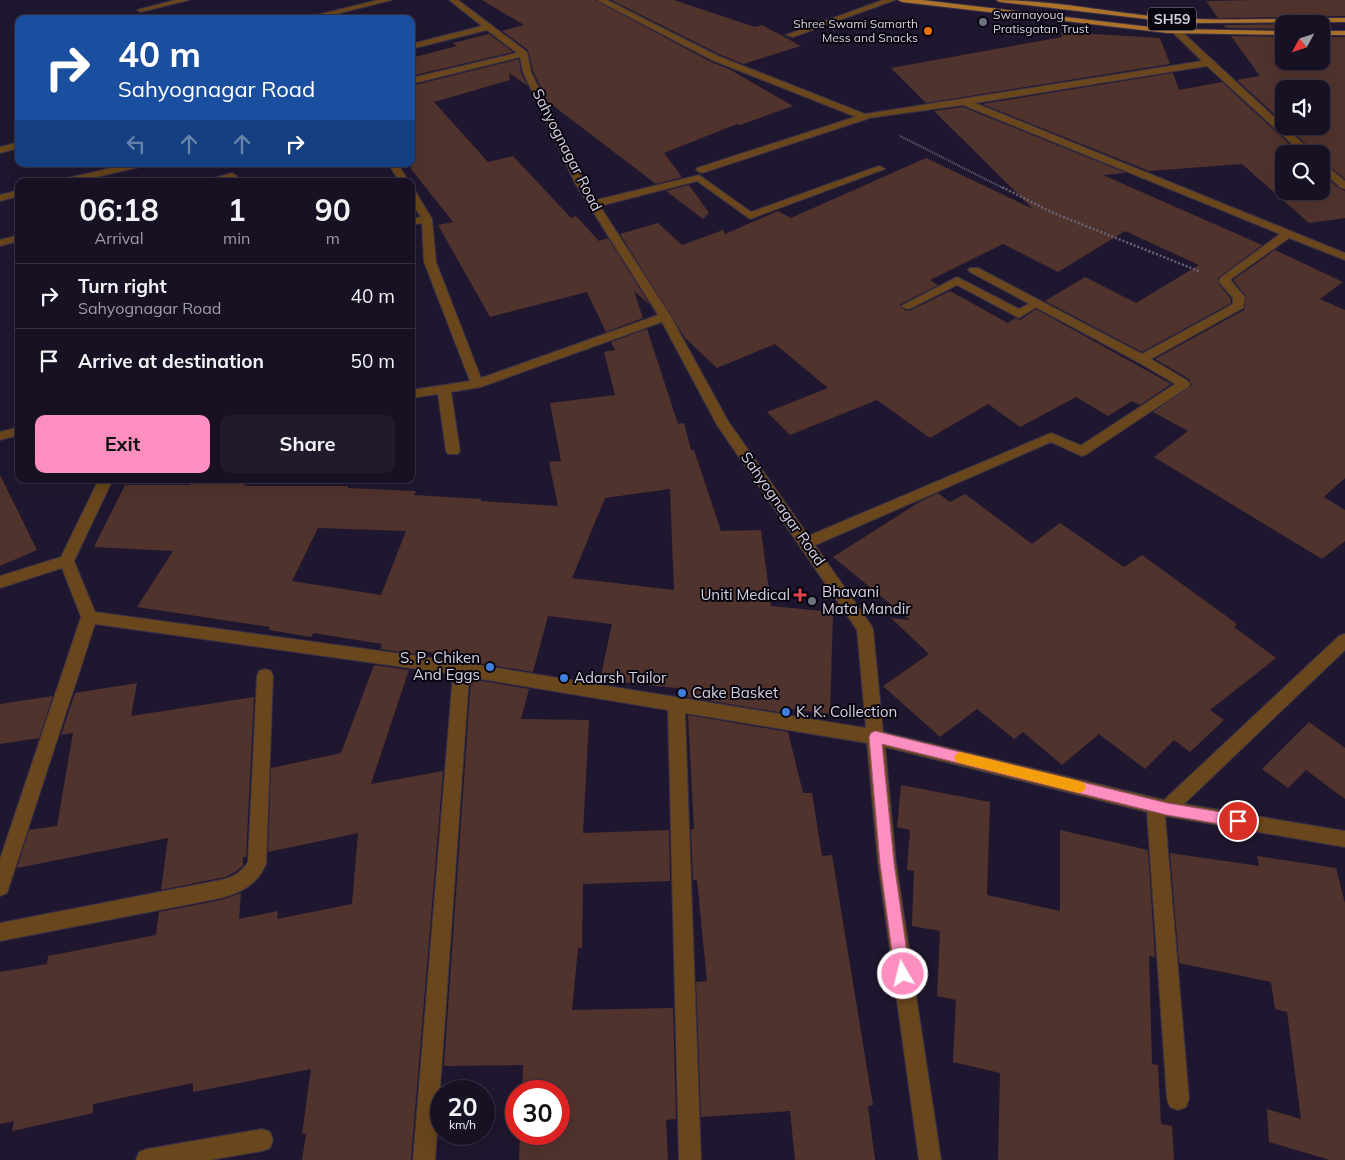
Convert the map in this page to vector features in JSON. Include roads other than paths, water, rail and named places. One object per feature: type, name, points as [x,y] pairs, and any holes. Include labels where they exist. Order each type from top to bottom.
[{"type":"main road","name":"SH59","points":[[902,0],[1175,32],[1275,33]]},
{"type":"main road","name":"SH59","points":[[1000,0],[1163,19],[1198,21],[1345,20]]},
{"type":"main road","points":[[1330,33],[1345,33]]},
{"type":"street","points":[[141,10],[185,0]]},
{"type":"street","points":[[322,15],[388,0]]},
{"type":"street","points":[[453,0],[524,54]]},
{"type":"street","points":[[601,0],[715,58],[864,117]]},
{"type":"street","points":[[790,35],[891,0]]},
{"type":"street","points":[[1163,19],[1209,64],[1299,145]]},
{"type":"street","points":[[415,46],[489,27]]},
{"type":"street","points":[[415,80],[524,54]]},
{"type":"street","name":"Sahyognagar Road","points":[[524,54],[527,72],[580,183],[665,317],[722,422],[865,630],[887,863],[930,1160]]},
{"type":"street","points":[[701,170],[864,117],[1209,64]]},
{"type":"street","points":[[964,102],[1345,257]]},
{"type":"street","points":[[0,150],[15,146]]},
{"type":"street","points":[[80,178],[129,167]]},
{"type":"street","points":[[396,168],[402,178]]},
{"type":"street","points":[[594,204],[699,178],[750,216],[880,169]]},
{"type":"street","points":[[1330,173],[1345,186]]},
{"type":"street","points":[[225,178],[232,176]]},
{"type":"street","points":[[0,198],[15,194]]},
{"type":"street","points":[[415,200],[427,219],[430,262],[477,384]]},
{"type":"street","points":[[415,221],[427,219]]},
{"type":"street","points":[[1142,359],[1239,306],[1240,297],[1225,282],[1226,278],[1288,234]]},
{"type":"street","points":[[0,243],[15,239]]},
{"type":"street","points":[[806,543],[1051,437],[1082,451],[1184,384],[1142,359],[974,270]]},
{"type":"street","points":[[907,306],[956,280],[1019,314],[1035,304]]},
{"type":"street","points":[[415,393],[477,384],[665,317]]},
{"type":"street","points":[[444,389],[453,452]]},
{"type":"street","points":[[0,436],[15,432]]},
{"type":"street","points":[[0,887],[89,617],[67,561],[104,483]]},
{"type":"street","points":[[0,582],[67,561]]},
{"type":"street","points":[[89,617],[461,669],[875,737],[1161,807],[1345,839]]},
{"type":"street","points":[[1161,807],[1345,640]]},
{"type":"street","points":[[424,1160],[461,669]]},
{"type":"street","points":[[0,932],[221,889],[238,884],[251,876],[257,864],[265,676]]},
{"type":"street","points":[[676,704],[690,1160]]},
{"type":"street","points":[[1161,807],[1178,1099]]},
{"type":"street","points":[[148,1160],[262,1140]]},
{"type":"place","name":"Swarnayoug Pratisgatan Trust","points":[[983,22]]},
{"type":"place","name":"Shree Swami Samarth Mess and Snacks","points":[[928,31]]},
{"type":"place","name":"Uniti Medical","points":[[800,595]]},
{"type":"place","name":"Bhavani Mata Mandir","points":[[812,601]]},
{"type":"place","name":"S. P. Chiken And Eggs","points":[[490,667]]},
{"type":"place","name":"Adarsh Tailor","points":[[564,678]]},
{"type":"place","name":"Cake Basket","points":[[682,693]]},
{"type":"place","name":"K. K. Collection","points":[[786,712]]}]
